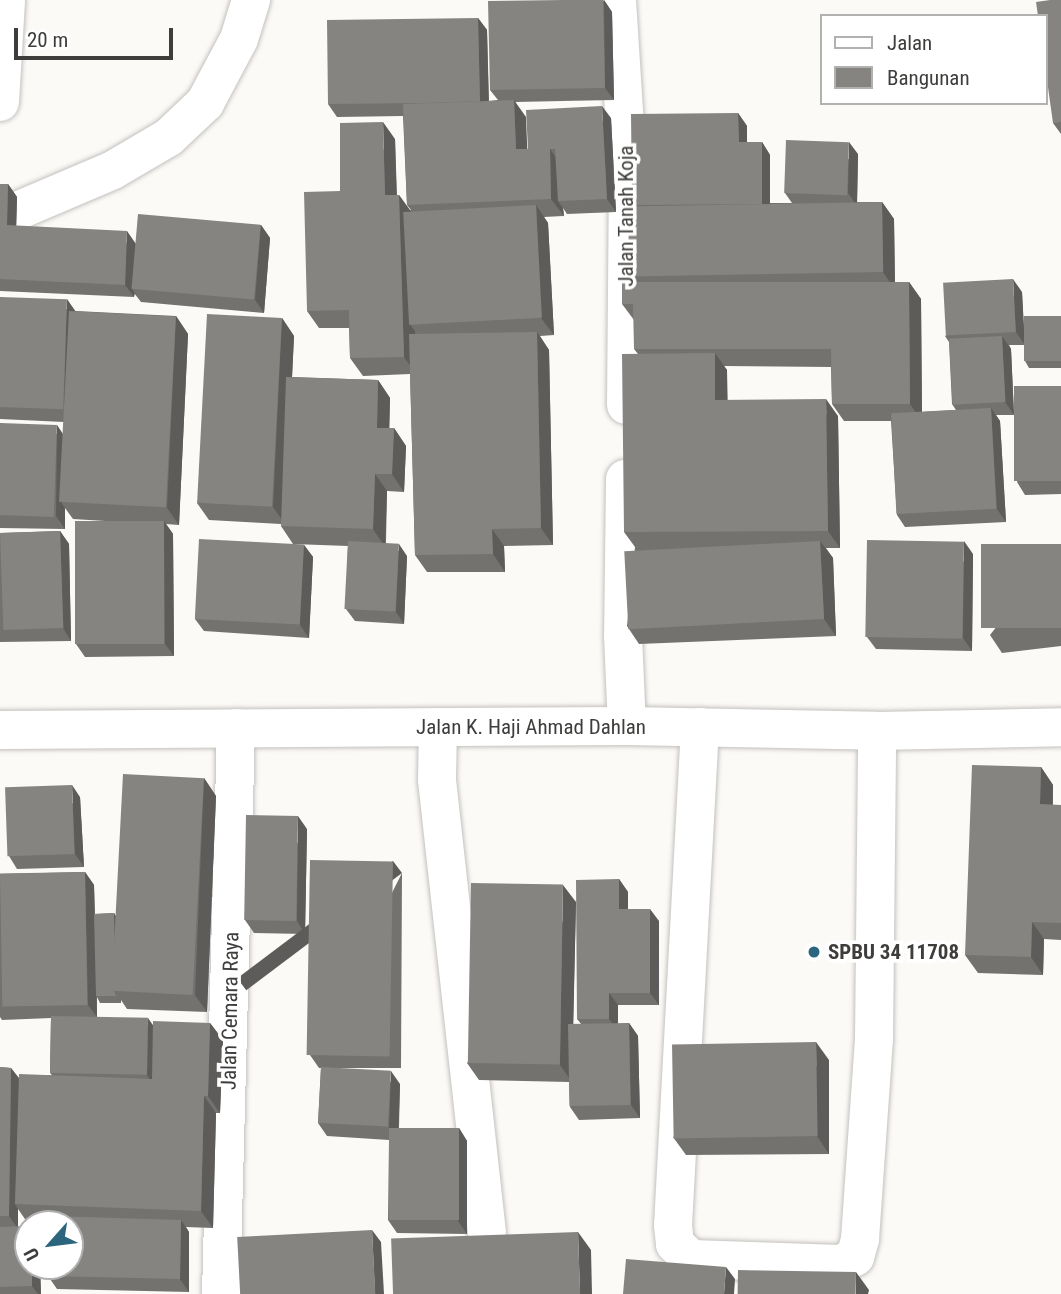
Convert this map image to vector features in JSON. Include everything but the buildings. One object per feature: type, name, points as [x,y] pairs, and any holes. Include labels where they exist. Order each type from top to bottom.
[{"type":"street","points":[[0,102],[6,0]]},
{"type":"street","points":[[16,211],[113,170],[170,137],[205,103],[239,38],[251,0]]},
{"type":"street","name":"Jalan Tanah Koja","points":[[617,0],[628,174],[623,636],[627,726]]},
{"type":"street","name":"Jalan K. Haji Ahmad Dahlan","points":[[0,730],[627,726],[877,731],[1061,727]]},
{"type":"street","points":[[438,727],[437,780],[487,1232]]},
{"type":"street","points":[[700,727],[673,1225],[675,1244],[691,1259],[841,1264],[855,1256],[860,1239],[874,1039],[877,731]]},
{"type":"street","name":"Jalan Cemara Raya","points":[[221,1294],[236,728]]},
{"type":"place","name":"SPBU 34 11708","points":[[814,952]]}]
